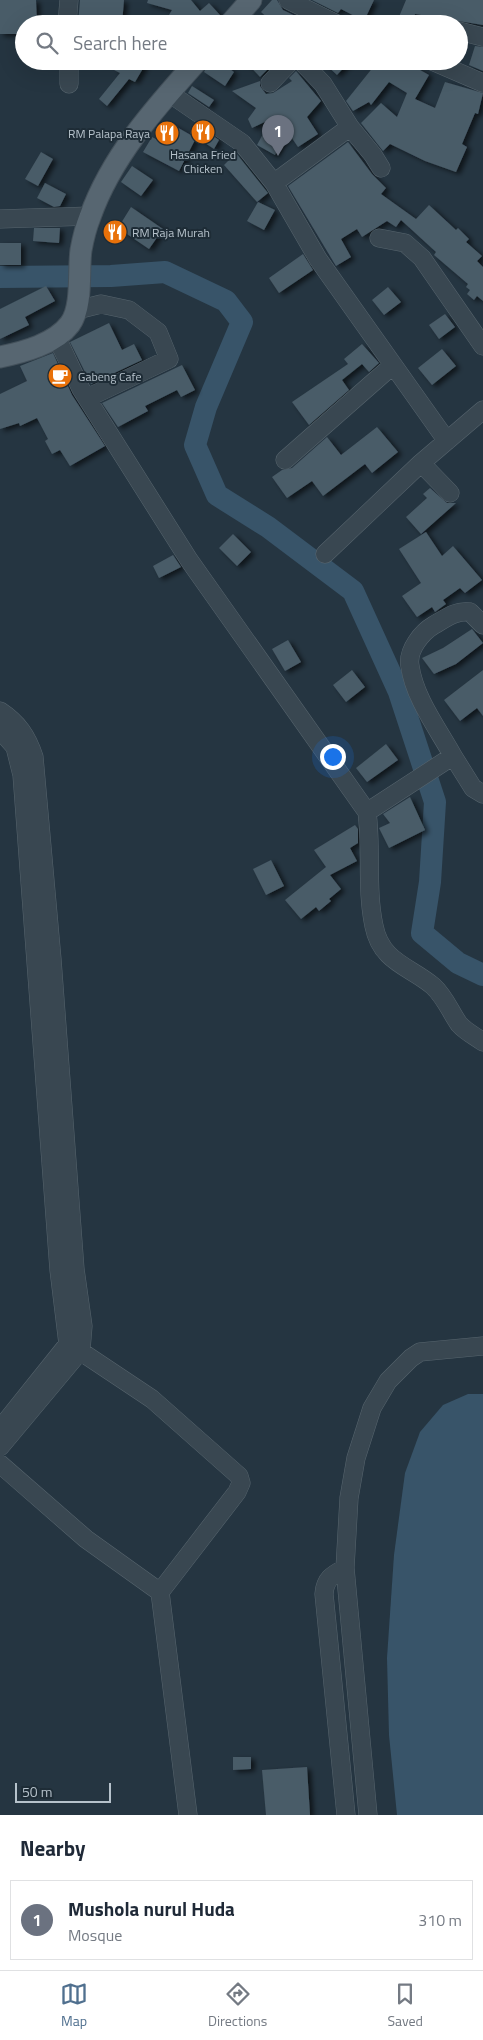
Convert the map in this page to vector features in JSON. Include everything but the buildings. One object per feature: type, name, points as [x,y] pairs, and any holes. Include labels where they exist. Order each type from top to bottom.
[{"type":"main road","points":[[236,15],[246,1]]},
{"type":"main road","points":[[0,357],[57,338],[71,323],[77,303],[81,250],[90,216],[105,180],[119,158],[169,92],[189,70]]},
{"type":"street","points":[[68,15],[69,0]]},
{"type":"street","points":[[288,0],[316,15]]},
{"type":"street","points":[[468,33],[483,37]]},
{"type":"street","points":[[69,70],[69,84]]},
{"type":"street","points":[[270,82],[282,70]]},
{"type":"street","points":[[309,70],[332,96],[350,128],[373,155],[381,168]]},
{"type":"street","points":[[453,70],[483,83]]},
{"type":"street","points":[[169,92],[242,143],[274,183],[318,259],[447,441]]},
{"type":"street","points":[[274,183],[350,128]]},
{"type":"street","points":[[0,219],[90,216]]},
{"type":"street","points":[[379,238],[405,243],[422,258],[483,346]]},
{"type":"street","points":[[77,303],[101,304],[129,310],[158,332],[169,359],[87,398]]},
{"type":"street","points":[[57,338],[87,398],[189,560],[366,812],[374,928],[381,946],[394,961],[434,987],[465,1030],[483,1042]]},
{"type":"street","points":[[285,460],[393,366]]},
{"type":"street","points":[[325,554],[421,463],[447,441],[480,418]]},
{"type":"street","points":[[421,463],[450,494]]},
{"type":"street","points":[[483,625],[470,612],[455,612],[428,628],[415,644],[410,657],[410,666],[420,696],[473,788],[483,794]]},
{"type":"street","points":[[0,710],[16,722],[28,738],[34,757],[45,959],[67,1269],[83,1326],[74,1347],[0,1447]]},
{"type":"street","points":[[0,730],[15,747],[22,774],[45,959]]},
{"type":"street","points":[[366,812],[435,770],[453,756]]},
{"type":"street","points":[[368,1815],[345,1568],[349,1498],[356,1458],[372,1408],[388,1381],[420,1352],[483,1346]]},
{"type":"street","points":[[0,1429],[74,1347]]},
{"type":"street","points":[[74,1347],[152,1399],[239,1476],[241,1483],[237,1492],[160,1592],[188,1815]]},
{"type":"street","points":[[0,1464],[86,1539],[160,1592]]},
{"type":"street","points":[[345,1568],[330,1576],[324,1584],[324,1594],[346,1815]]},
{"type":"water","points":[[468,1394],[483,1394],[483,1815],[397,1815],[389,1735],[387,1658],[394,1555],[405,1473],[420,1432],[443,1405]]},
{"type":"waterway","points":[[0,277],[111,276],[165,272],[226,301],[242,322],[206,407],[195,445],[217,495],[268,527],[353,591],[399,692],[435,802],[430,882],[422,933],[458,963],[483,975]]},
{"type":"place","name":"Hasana Fried Chicken","points":[[203,132]]},
{"type":"place","name":"RM Palapa Raya","points":[[167,133]]},
{"type":"place","name":"Mushola nurul Huda","points":[[278,156]]},
{"type":"place","name":"RM Raja Murah","points":[[115,232]]},
{"type":"place","name":"Gabeng Cafe","points":[[60,376]]}]
